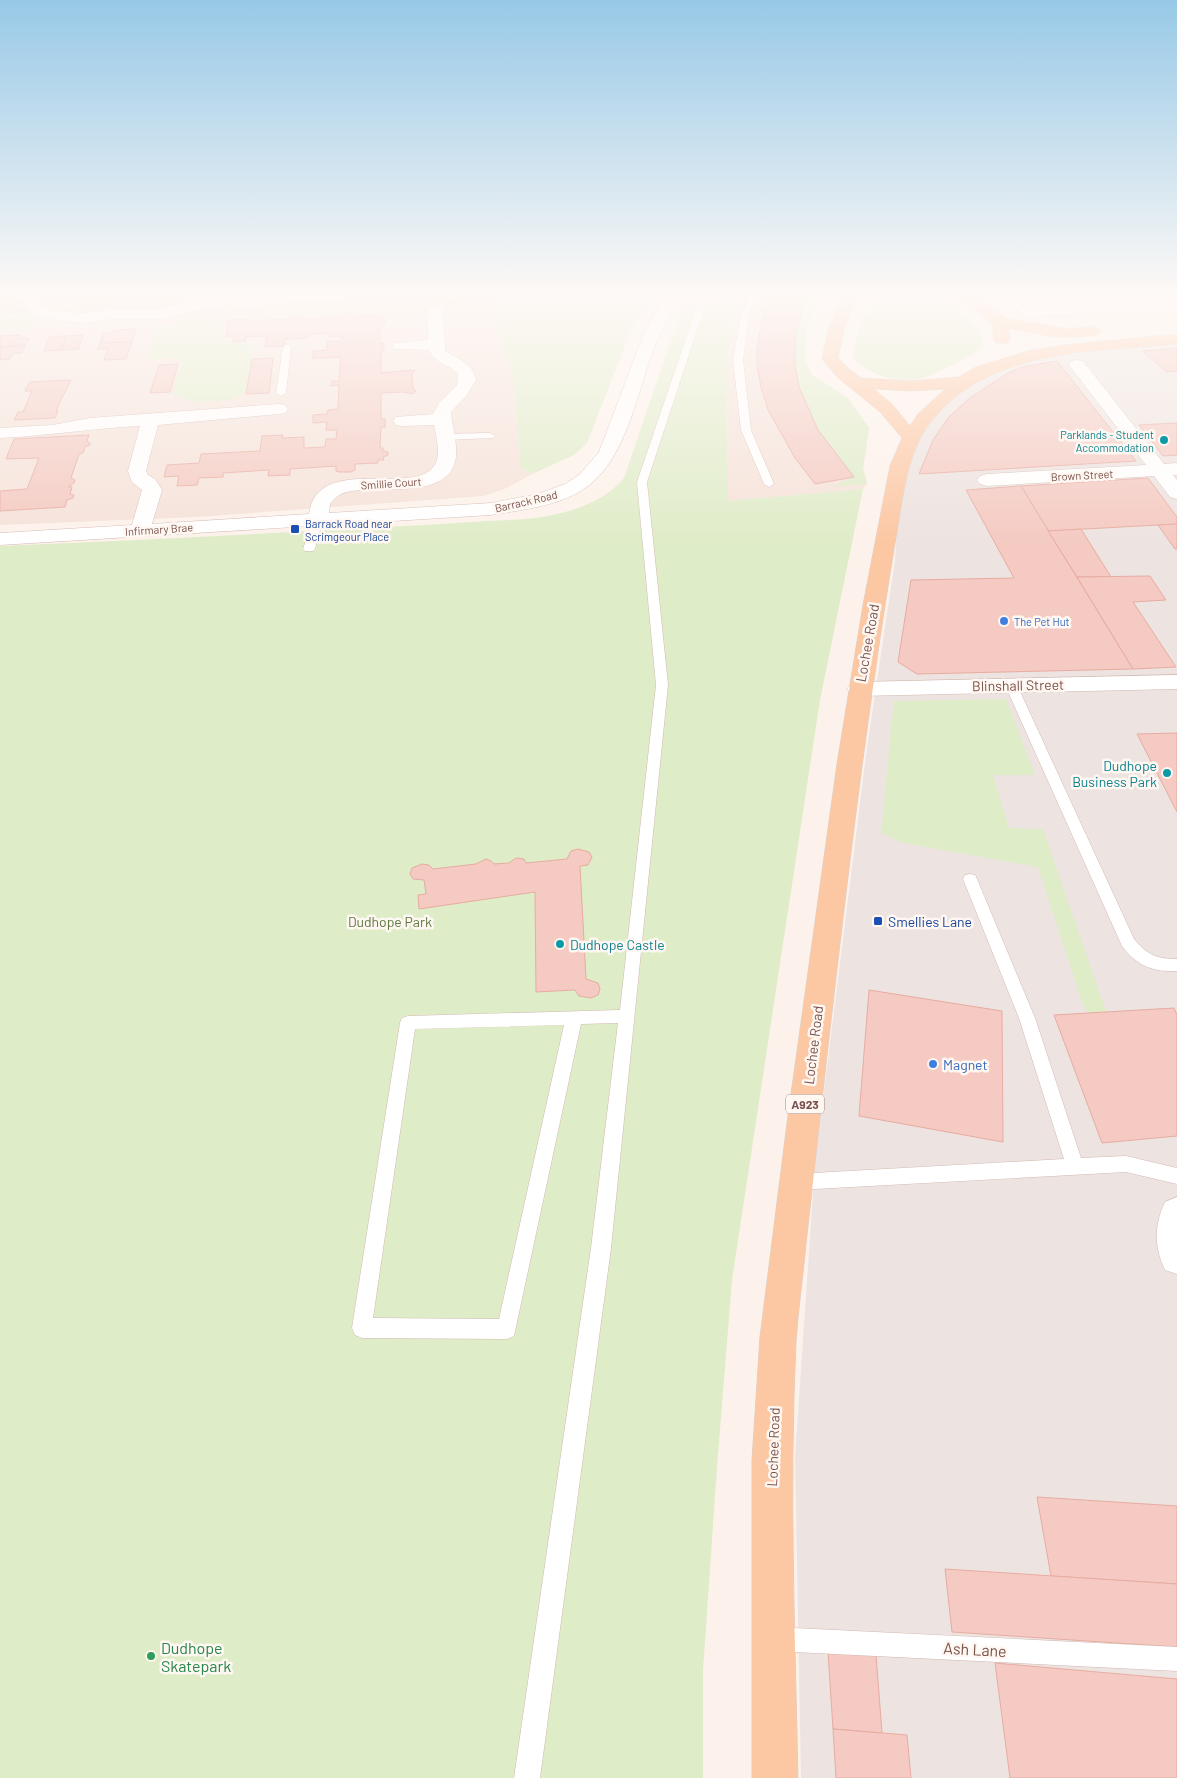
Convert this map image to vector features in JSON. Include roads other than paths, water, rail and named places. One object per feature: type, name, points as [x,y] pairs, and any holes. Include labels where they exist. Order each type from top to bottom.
[{"type":"main road","points":[[849,378],[886,408],[910,438]]},
{"type":"main road","points":[[857,383],[911,386],[962,382],[969,378]]},
{"type":"main road","name":"Lochee Road","points":[[775,1778],[772,1460],[778,1338],[859,690],[899,466],[910,438],[924,418],[962,382]]},
{"type":"street","points":[[402,422],[443,428],[442,412],[445,406],[463,390],[467,382],[466,378]]},
{"type":"street","name":"Barrack Road","points":[[318,520],[491,509],[559,494],[582,483],[599,468],[608,452],[636,378]]},
{"type":"street","points":[[1089,378],[1168,470],[1177,493]]},
{"type":"street","points":[[0,433],[53,430],[90,423],[279,409]]},
{"type":"street","points":[[140,531],[152,490],[148,483],[139,478],[138,471],[150,420]]},
{"type":"street","name":"Smillie Court","points":[[318,520],[320,502],[337,488],[432,479],[442,471],[446,463],[443,428]]},
{"type":"street","name":"Brown Street","points":[[987,480],[1168,470]]},
{"type":"street","name":"Infirmary Brae","points":[[0,539],[318,520]]},
{"type":"street","name":"Blinshall Street","points":[[859,690],[1177,682]]},
{"type":"street","points":[[1177,1213],[1173,1241],[1177,1258]]},
{"type":"lane","points":[[279,409],[283,378]]},
{"type":"lane","points":[[526,1778],[601,1248],[628,1016],[662,685],[642,482],[677,378]]},
{"type":"lane","points":[[740,378],[746,430],[769,484]]},
{"type":"lane","points":[[443,428],[490,436]]},
{"type":"lane","points":[[309,549],[318,520]]},
{"type":"lane","points":[[1011,685],[1128,942],[1139,958],[1160,966],[1177,965]]},
{"type":"lane","points":[[970,879],[1027,1018],[1075,1167]]},
{"type":"lane","points":[[574,1018],[507,1329],[362,1328],[408,1023],[628,1016]]},
{"type":"lane","points":[[796,1182],[1126,1164],[1177,1176]]},
{"type":"lane","name":"Ash Lane","points":[[773,1639],[1177,1660]]},
{"type":"place","name":"Parklands - Student Accommodation","points":[[1164,440]]},
{"type":"place","name":"Barrack Road near Scrimgeour Place","points":[[295,529]]},
{"type":"place","name":"The Pet Hut","points":[[1004,621]]},
{"type":"place","name":"Dudhope Business Park","points":[[1167,773]]},
{"type":"place","name":"Smellies Lane","points":[[878,921]]},
{"type":"place","name":"Dudhope Castle","points":[[560,944]]},
{"type":"place","name":"Magnet","points":[[933,1064]]},
{"type":"place","name":"Dudhope Skatepark","points":[[151,1656]]},
{"type":"park label","name":"Dudhope Park","points":[[390,921]]}]
